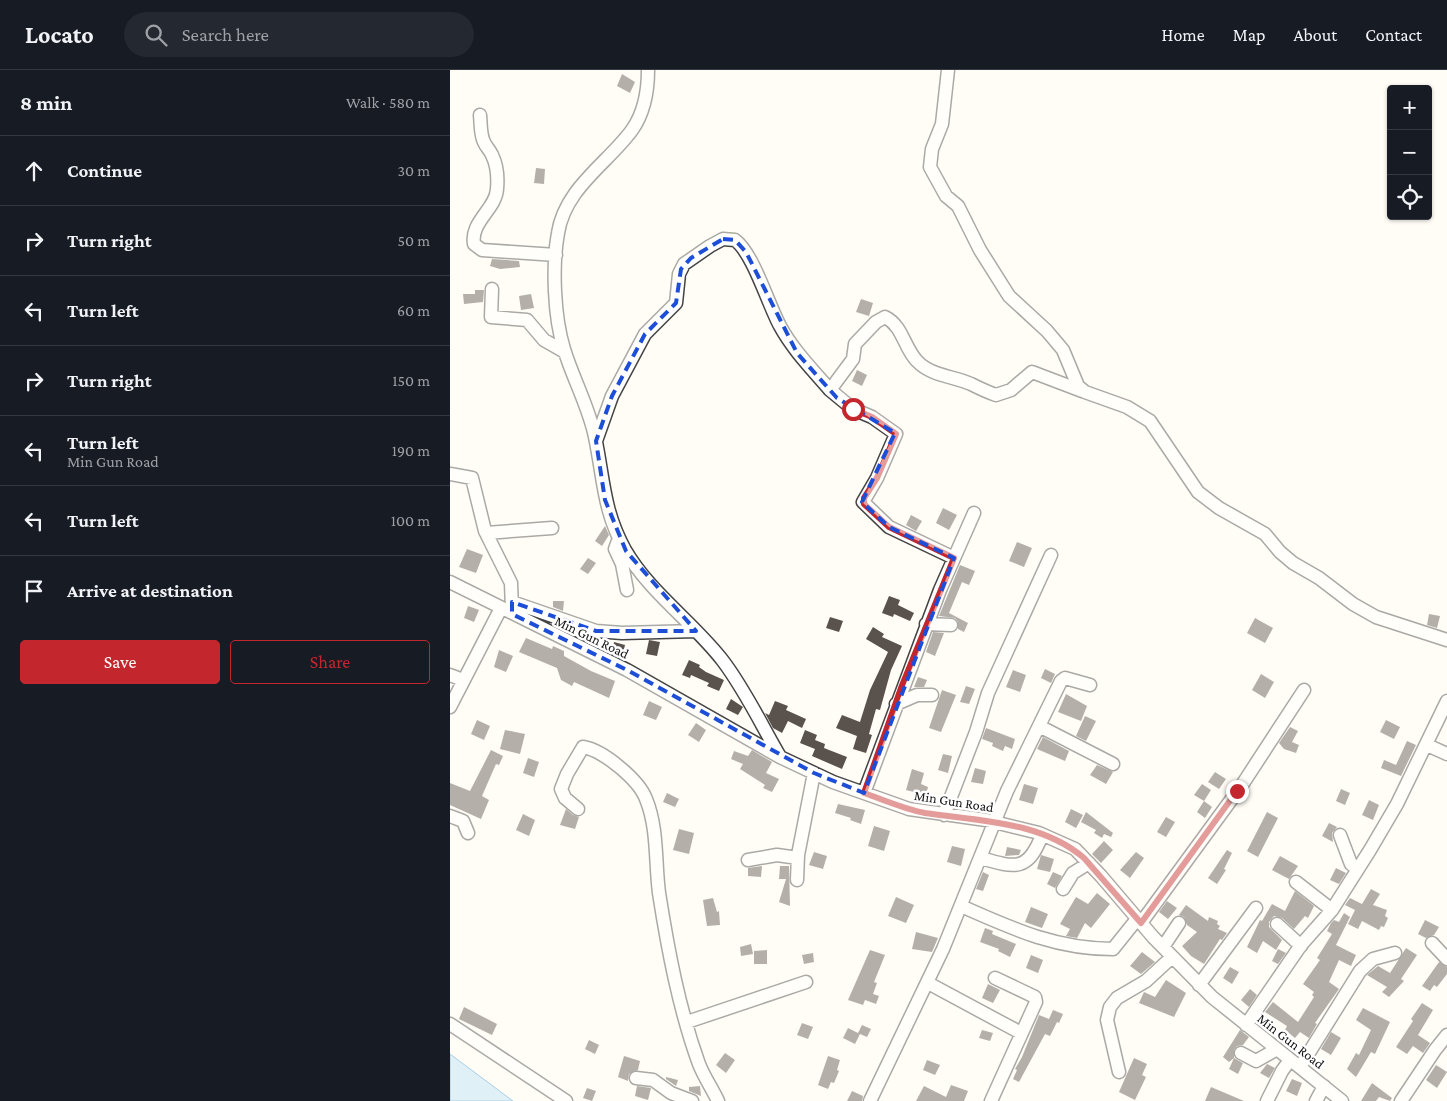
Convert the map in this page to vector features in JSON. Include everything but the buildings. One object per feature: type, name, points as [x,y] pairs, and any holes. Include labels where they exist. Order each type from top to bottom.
[{"type":"street","points":[[648,70],[646,92],[637,122],[632,130],[579,188],[566,208],[557,233],[557,305],[565,352],[596,441],[605,500],[619,538],[626,551],[649,582],[696,631],[735,678],[780,757]]},
{"type":"street","points":[[948,70],[942,124],[932,149],[930,167],[946,196],[958,206],[1004,290],[1064,350],[1075,382],[1084,392]]},
{"type":"street","points":[[480,115],[483,139],[496,168],[497,188],[492,205],[480,220],[473,239],[474,244],[482,250],[556,255]]},
{"type":"street","points":[[596,441],[612,396],[645,334],[676,303],[681,269],[691,258],[724,239],[735,240],[746,252],[784,332],[797,353],[830,390],[853,409],[872,417],[895,433],[877,478],[864,498],[864,504],[889,527],[954,558]]},
{"type":"street","points":[[492,289],[491,318],[527,320],[544,340],[565,352]]},
{"type":"street","points":[[830,390],[853,359],[855,344],[883,317],[895,324],[908,350],[924,367],[987,392],[996,395],[1004,394],[1032,372],[1127,407],[1150,421],[1198,492],[1220,508],[1265,534],[1280,552],[1293,563],[1320,578],[1353,604],[1376,617],[1447,640]]},
{"type":"street","points":[[450,474],[472,478],[486,533],[511,583],[509,608],[463,680],[450,706]]},
{"type":"street","points":[[864,793],[926,624],[974,513]]},
{"type":"street","points":[[486,533],[552,528]]},
{"type":"street","points":[[619,538],[615,549],[622,564],[627,590]]},
{"type":"street","points":[[944,815],[976,732],[988,693],[1051,555]]},
{"type":"street","name":"Min Gun Road","points":[[450,582],[509,608],[627,670],[780,757],[814,773],[909,809],[994,822],[1042,835],[1075,850],[1199,984],[1342,1101]]},
{"type":"street","points":[[509,608],[596,631],[622,633],[696,631]]},
{"type":"street","points":[[926,624],[951,625]]},
{"type":"street","points":[[450,675],[463,680]]},
{"type":"street","points":[[870,1101],[928,983],[962,906],[994,822],[1063,678],[1090,685]]},
{"type":"street","points":[[962,906],[1037,938],[1076,947],[1113,949],[1139,921],[1242,786],[1304,690]]},
{"type":"street","points":[[896,704],[917,695],[932,695]]},
{"type":"street","points":[[1246,1024],[1301,946],[1332,910],[1358,869],[1397,804],[1447,701]]},
{"type":"street","points":[[1040,726],[1113,764]]},
{"type":"street","points":[[1427,745],[1447,754]]},
{"type":"street","points":[[578,809],[565,798],[561,789],[567,774],[583,747],[620,768],[643,792],[651,820],[669,953],[699,1065],[718,1101]]},
{"type":"street","points":[[797,880],[798,858],[814,773]]},
{"type":"street","points":[[450,816],[463,822],[468,833]]},
{"type":"street","points":[[981,858],[1015,866],[1022,864],[1034,852],[1042,835]]},
{"type":"street","points":[[1340,835],[1351,864],[1358,869]]},
{"type":"street","points":[[748,860],[777,855],[798,858]]},
{"type":"street","points":[[1064,889],[1073,873],[1089,863]]},
{"type":"street","points":[[1296,882],[1332,910]]},
{"type":"street","points":[[1199,984],[1256,908]]},
{"type":"street","points":[[1163,947],[1179,923]]},
{"type":"street","points":[[1277,924],[1301,946]]},
{"type":"street","points":[[1432,944],[1447,959]]},
{"type":"street","points":[[1267,1101],[1282,1070],[1295,1063],[1360,971],[1373,959],[1395,953]]},
{"type":"street","points":[[1119,1072],[1107,1020],[1110,1007],[1117,998],[1146,981],[1172,957]]},
{"type":"street","points":[[991,1101],[1035,1006],[1036,999],[995,978]]},
{"type":"street","points":[[687,1022],[806,982]]},
{"type":"street","points":[[928,983],[1021,1033]]},
{"type":"street","points":[[450,1024],[566,1101]]},
{"type":"street","points":[[1401,1101],[1435,1050],[1447,1036]]},
{"type":"street","points":[[1240,1053],[1256,1061],[1277,1049]]},
{"type":"street","points":[[636,1078],[653,1080],[671,1093],[692,1101]]},
{"type":"street","points":[[1316,1101],[1324,1086]]},
{"type":"highlighted area","points":[[723,239],[735,240],[746,252],[797,353],[837,398],[895,433],[862,502],[889,527],[954,558],[864,793],[814,773],[627,670],[512,614],[512,602],[596,631],[696,631],[626,551],[605,500],[596,441],[612,396],[645,334],[676,303],[681,269],[691,258]]},
{"type":"water","points":[[450,1054],[513,1101],[450,1101]]},
{"type":"route","points":[[853,409],[872,417],[896,434],[877,478],[864,498],[864,504],[889,527],[954,558],[901,688],[864,793],[924,813],[986,820],[1039,833],[1055,840],[1075,850],[1084,858],[1141,923],[1237,791]]}]
